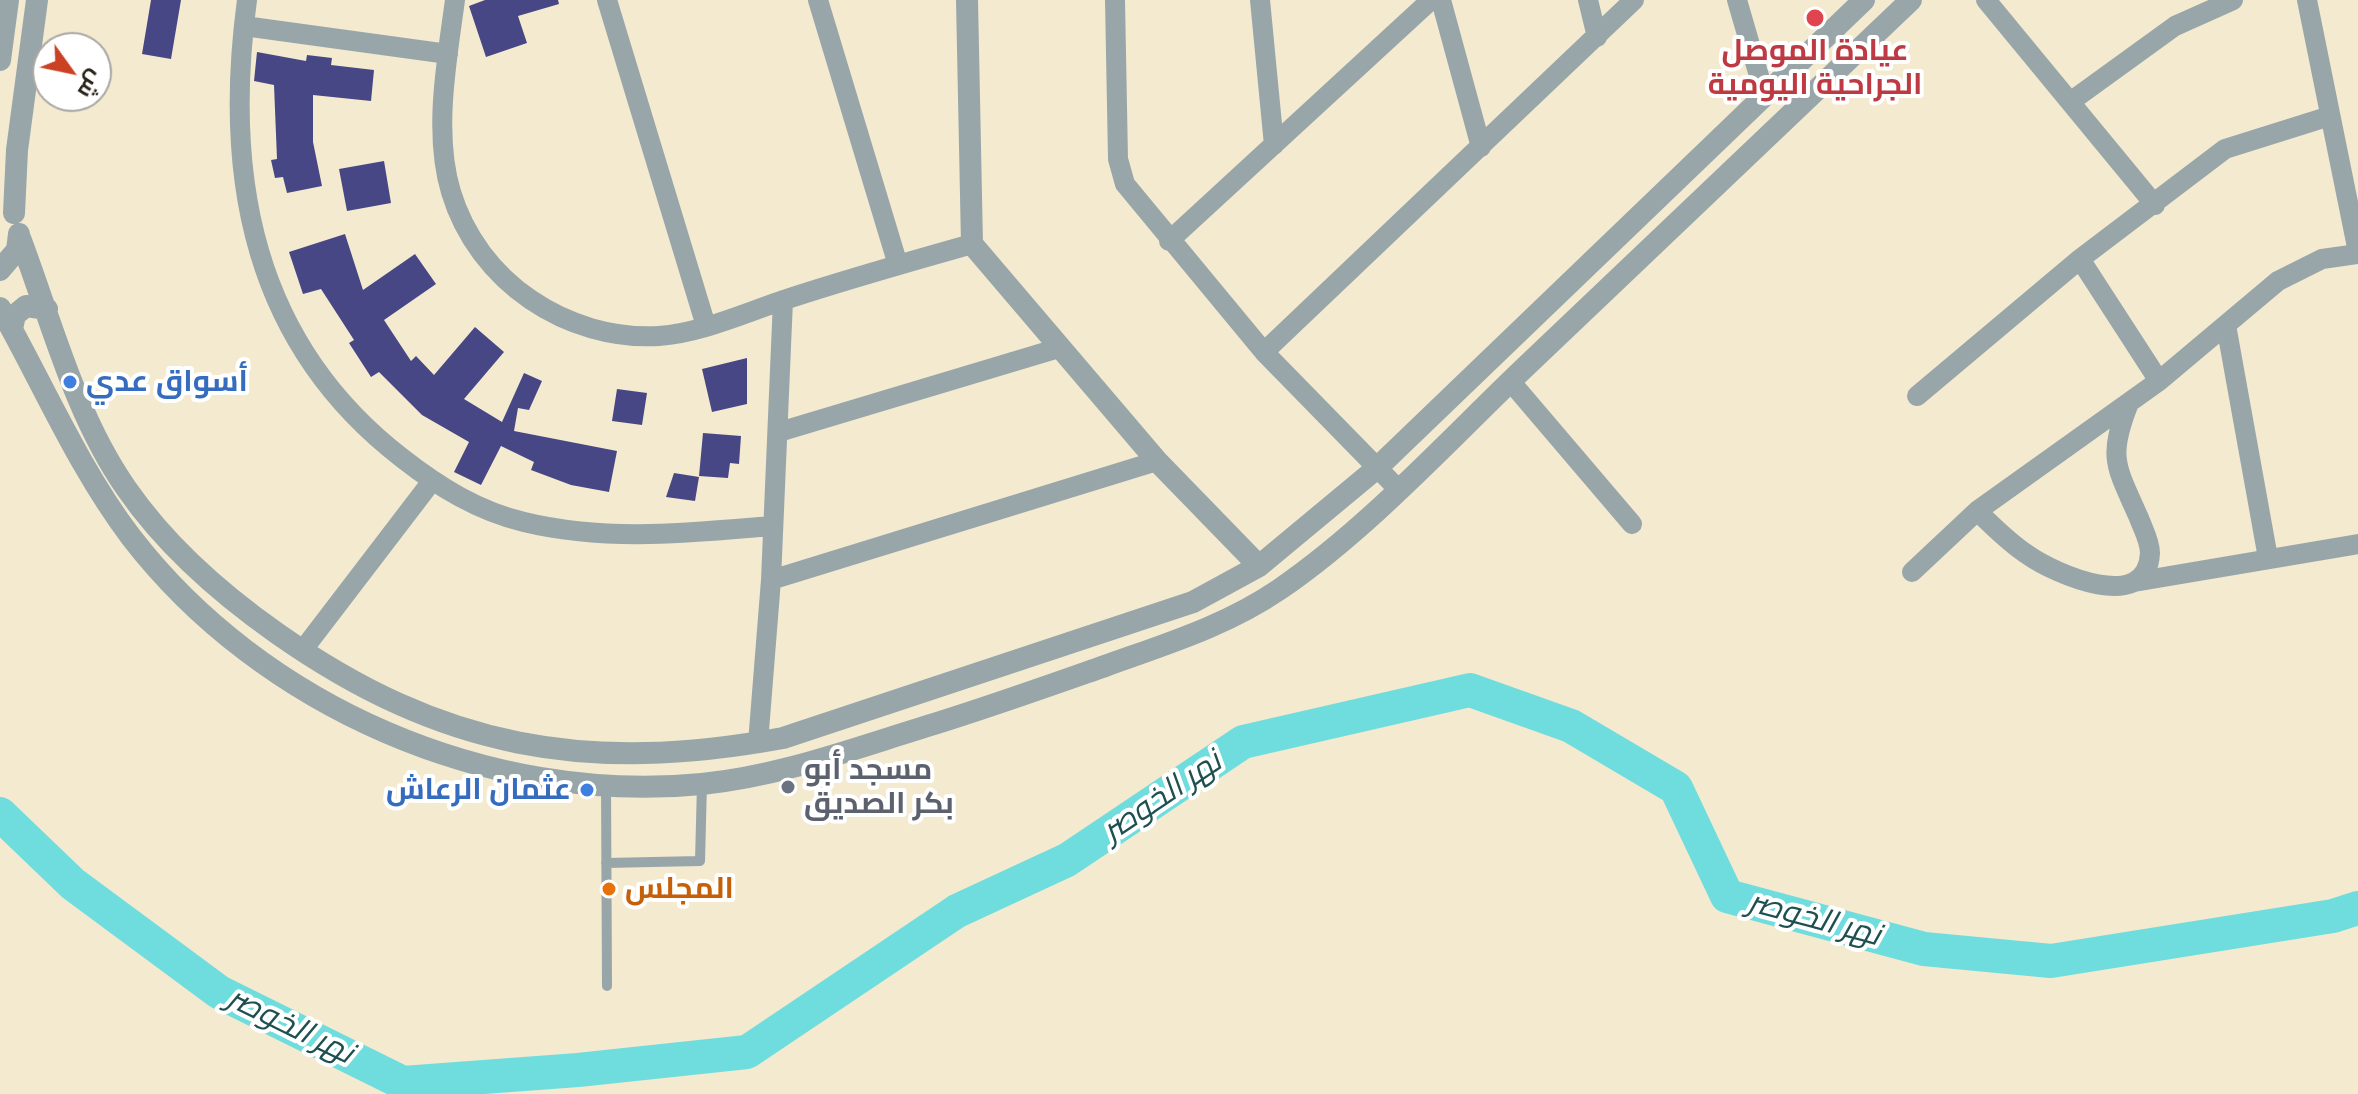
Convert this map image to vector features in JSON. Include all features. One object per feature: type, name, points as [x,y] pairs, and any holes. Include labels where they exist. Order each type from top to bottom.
[{"type":"street","points":[[0,60],[8,0]]},
{"type":"street","points":[[37,0],[7,206],[90,420],[125,487],[164,535],[219,589],[302,651],[386,700],[428,719],[511,743],[621,755],[758,743],[961,681],[1193,602],[1259,566],[1377,468],[1864,0]]},
{"type":"street","points":[[247,0],[239,107],[241,166],[248,216],[274,299],[299,348],[329,390],[381,441],[432,481],[468,503],[521,522],[576,532],[647,536],[772,526]]},
{"type":"street","points":[[455,0],[448,54],[444,147],[451,192],[469,234],[496,271],[530,301],[571,323],[615,334],[661,336],[706,326],[972,244]]},
{"type":"street","points":[[607,0],[706,326]]},
{"type":"street","points":[[818,0],[898,265]]},
{"type":"street","points":[[967,0],[972,244],[1157,461],[1259,566]]},
{"type":"street","points":[[1115,0],[1118,159],[1125,184],[1169,241],[1264,352],[1398,489]]},
{"type":"street","points":[[1260,0],[1274,145]]},
{"type":"street","points":[[1169,241],[1431,0]]},
{"type":"street","points":[[1441,0],[1481,147]]},
{"type":"street","points":[[1588,0],[1597,37]]},
{"type":"street","points":[[1264,352],[1634,0]]},
{"type":"street","points":[[1737,0],[1764,93]]},
{"type":"street","points":[[0,308],[105,501],[165,578],[231,636],[328,702],[372,727],[461,761],[549,780],[702,784],[785,770],[971,713],[1240,615],[1305,570],[1398,489],[1911,0]]},
{"type":"street","points":[[1986,0],[2155,205]]},
{"type":"street","points":[[2070,102],[2175,26],[2233,0]]},
{"type":"street","points":[[1912,572],[1977,511],[2159,381],[2278,281],[2322,259],[2358,253],[2307,0]]},
{"type":"street","points":[[244,26],[448,54]]},
{"type":"street","points":[[1917,396],[2080,259],[2238,142],[2330,116]]},
{"type":"street","points":[[0,270],[11,260],[20,238]]},
{"type":"street","points":[[2080,259],[2159,381]]},
{"type":"street","points":[[758,743],[771,580],[783,300]]},
{"type":"street","points":[[12,329],[15,315],[26,306],[47,309]]},
{"type":"street","points":[[2226,325],[2268,558]]},
{"type":"street","points":[[779,432],[1059,348]]},
{"type":"street","points":[[1511,382],[1632,524]]},
{"type":"street","points":[[2129,403],[2115,437],[2114,453],[2147,537],[2150,554],[2145,569],[2134,582]]},
{"type":"street","points":[[771,580],[1157,461]]},
{"type":"street","points":[[302,651],[432,481]]},
{"type":"street","points":[[1977,511],[2028,555],[2051,568],[2100,585],[2120,588],[2134,582],[2358,544]]},
{"type":"street","points":[[961,681],[971,713]]},
{"type":"lane","points":[[606,783],[607,986]]},
{"type":"lane","points":[[606,863],[700,861],[702,784]]},
{"type":"building","points":[[151,0],[181,0],[171,59],[142,54]]},
{"type":"building","points":[[485,0],[558,0],[559,4],[518,16],[527,43],[486,57],[469,6]]},
{"type":"building","points":[[257,52],[306,61],[307,55],[332,58],[331,65],[374,70],[371,101],[313,95],[313,142],[322,186],[287,193],[283,177],[275,178],[271,160],[277,159],[274,85],[254,81]]},
{"type":"building","points":[[384,161],[391,203],[347,211],[339,169]]},
{"type":"building","points":[[345,234],[363,290],[415,254],[436,284],[384,320],[411,361],[416,356],[434,375],[475,327],[504,352],[464,399],[502,422],[524,373],[542,381],[529,410],[518,408],[514,431],[617,451],[609,492],[571,485],[531,470],[534,462],[501,446],[481,485],[454,472],[469,442],[422,415],[379,372],[371,377],[349,343],[354,340],[321,289],[303,294],[289,252]]},
{"type":"building","points":[[747,358],[747,404],[712,412],[702,369]]},
{"type":"building","points":[[617,389],[647,393],[642,425],[612,421]]},
{"type":"building","points":[[703,433],[741,436],[739,464],[730,463],[728,478],[699,476]]},
{"type":"building","points":[[674,473],[699,477],[695,501],[666,497]]},
{"type":"waterway","name":"نهر الخوصر","points":[[0,814],[73,884],[219,992],[403,1083],[578,1070],[747,1052],[957,911],[1067,860],[1243,742],[1470,690],[1571,726],[1676,788],[1727,896],[1924,949],[2051,961],[2333,916],[2358,908]]},
{"type":"place","name":"عيادة الموصل الجراحية اليومية","points":[[1815,18]]},
{"type":"place","name":"أسواق عدي","points":[[70,382]]},
{"type":"place","name":"مسجد أبو بكر الصديق","points":[[788,787]]},
{"type":"place","name":"عثمان الرعاش","points":[[587,790]]},
{"type":"place","name":"المجلس","points":[[609,889]]}]
